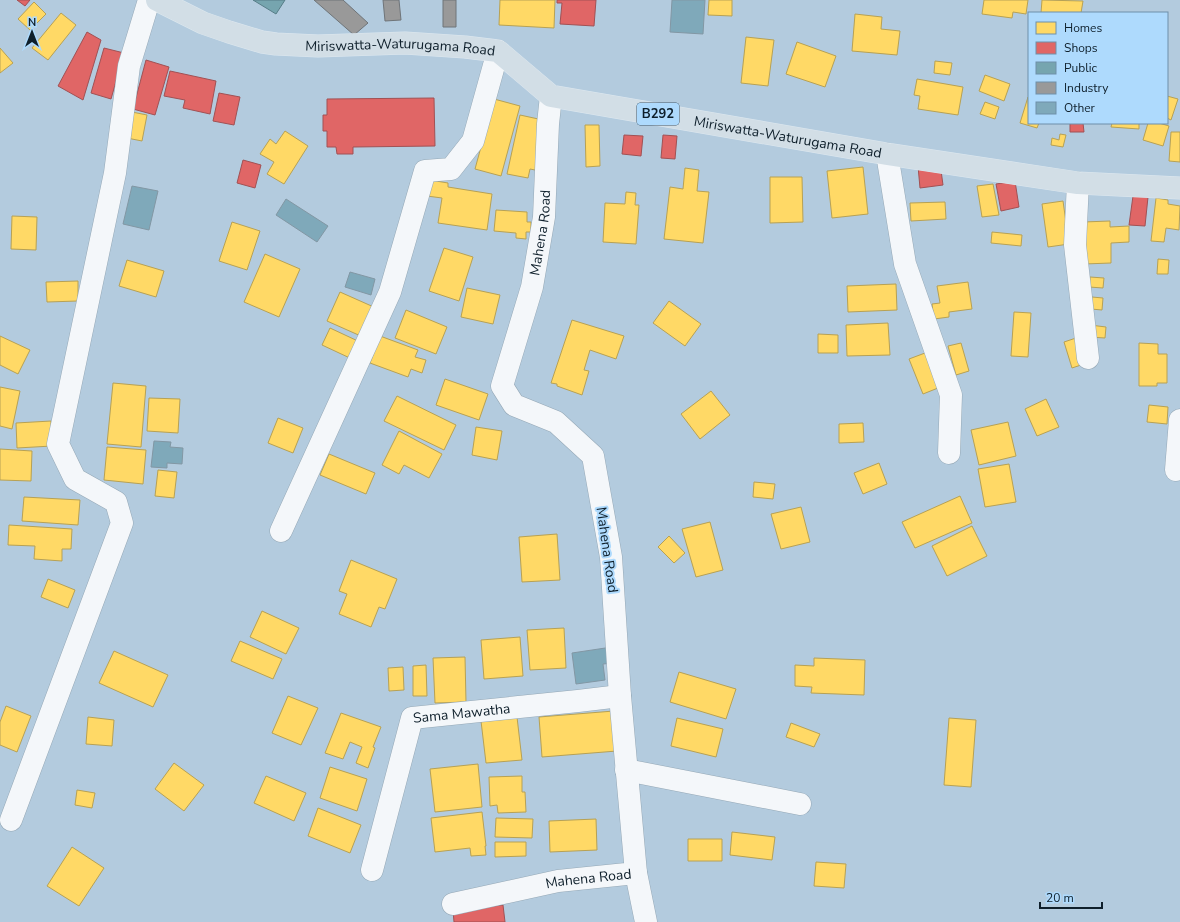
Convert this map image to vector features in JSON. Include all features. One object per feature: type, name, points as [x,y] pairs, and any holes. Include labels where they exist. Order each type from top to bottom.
[{"type":"main road","name":"Miriswatta-Waturugama Road","points":[[158,0],[203,23],[249,38],[276,44],[318,46],[405,43],[498,51],[551,96],[887,154],[1078,183],[1180,188]]},
{"type":"street","points":[[11,820],[122,523],[116,502],[75,479],[58,444],[115,173],[129,66],[148,0]]},
{"type":"street","points":[[281,531],[390,292],[425,171],[451,169],[473,141],[498,51]]},
{"type":"street","name":"Mahena Road","points":[[453,904],[558,881],[636,873],[620,696],[611,557],[593,456],[556,422],[514,406],[502,386],[532,287],[544,217],[548,124],[551,96]]},
{"type":"street","points":[[887,154],[905,264],[951,395],[949,453]]},
{"type":"street","points":[[1078,183],[1075,245],[1088,358]]},
{"type":"street","points":[[1176,470],[1180,420]]},
{"type":"street","name":"Sama Mawatha","points":[[372,870],[412,718],[620,696]]},
{"type":"street","points":[[626,770],[800,804]]},
{"type":"street","points":[[636,873],[646,922]]},
{"type":"building: Homes","points":[[500,0],[555,0],[554,28],[499,25]]},
{"type":"building: Homes","points":[[709,0],[732,0],[732,16],[708,15]]},
{"type":"building: Homes","points":[[984,0],[1028,0],[1026,14],[1013,12],[1012,18],[982,14]]},
{"type":"building: Homes","points":[[1042,0],[1083,1],[1081,12],[1041,12]]},
{"type":"building: Homes","points":[[34,2],[46,14],[30,30],[18,19]]},
{"type":"building: Homes","points":[[61,13],[76,25],[48,60],[32,48]]},
{"type":"building: Homes","points":[[855,14],[882,17],[881,29],[900,31],[897,55],[852,51]]},
{"type":"building: Homes","points":[[746,37],[774,40],[768,86],[741,83]]},
{"type":"building: Homes","points":[[797,42],[836,56],[825,87],[786,74]]},
{"type":"building: Homes","points":[[0,48],[13,63],[0,73]]},
{"type":"building: Homes","points":[[935,61],[952,63],[950,75],[934,73]]},
{"type":"building: Homes","points":[[985,75],[1010,84],[1004,101],[979,91]]},
{"type":"building: Homes","points":[[917,79],[963,87],[958,115],[918,109],[920,96],[914,95]]},
{"type":"building: Homes","points":[[1168,96],[1178,99],[1171,120],[1168,118]]},
{"type":"building: Homes","points":[[1028,97],[1028,124],[1039,124],[1037,128],[1020,123]]},
{"type":"building: Homes","points":[[494,99],[520,106],[501,176],[475,169]]},
{"type":"building: Homes","points":[[985,102],[999,107],[995,119],[980,114]]},
{"type":"building: Homes","points":[[132,112],[147,115],[142,141],[127,138]]},
{"type":"building: Homes","points":[[520,115],[543,120],[540,171],[530,169],[528,178],[507,174]]},
{"type":"building: Homes","points":[[1112,124],[1139,124],[1139,129],[1111,127]]},
{"type":"building: Homes","points":[[1148,124],[1162,124],[1169,126],[1163,146],[1143,140]]},
{"type":"building: Homes","points":[[585,125],[599,125],[600,166],[586,167]]},
{"type":"building: Homes","points":[[285,131],[308,146],[284,184],[267,174],[274,162],[260,154],[270,139],[276,144]]},
{"type":"building: Homes","points":[[1171,132],[1180,132],[1180,162],[1169,161]]},
{"type":"building: Homes","points":[[1060,134],[1066,135],[1063,147],[1051,145],[1052,138],[1059,140]]},
{"type":"building: Homes","points":[[863,167],[868,214],[832,218],[827,171]]},
{"type":"building: Homes","points":[[685,168],[699,170],[697,191],[709,192],[703,243],[664,239],[670,187],[683,189]]},
{"type":"building: Homes","points":[[770,177],[802,177],[803,222],[770,223]]},
{"type":"building: Homes","points":[[430,180],[448,183],[448,187],[492,194],[487,230],[438,223],[442,198],[427,196]]},
{"type":"building: Homes","points":[[993,184],[999,215],[982,217],[977,186]]},
{"type":"building: Homes","points":[[626,192],[636,193],[635,205],[639,205],[636,244],[603,242],[605,203],[625,204]]},
{"type":"building: Homes","points":[[1156,198],[1168,200],[1168,204],[1180,206],[1179,230],[1166,228],[1164,242],[1151,241]]},
{"type":"building: Homes","points":[[1063,201],[1069,244],[1048,247],[1042,204]]},
{"type":"building: Homes","points":[[945,202],[946,219],[911,221],[910,203]]},
{"type":"building: Homes","points":[[496,210],[527,212],[527,222],[531,222],[531,232],[526,232],[526,239],[516,238],[516,233],[494,231]]},
{"type":"building: Homes","points":[[12,216],[37,217],[36,250],[11,249]]},
{"type":"building: Homes","points":[[1110,221],[1110,227],[1129,226],[1129,242],[1111,243],[1111,263],[1084,264],[1083,222]]},
{"type":"building: Homes","points":[[232,222],[260,231],[247,270],[219,261]]},
{"type":"building: Homes","points":[[992,232],[1022,235],[1021,246],[991,243]]},
{"type":"building: Homes","points":[[444,248],[473,257],[459,301],[429,291]]},
{"type":"building: Homes","points":[[265,254],[300,269],[279,317],[244,302]]},
{"type":"building: Homes","points":[[1158,259],[1169,260],[1168,274],[1157,274]]},
{"type":"building: Homes","points":[[127,260],[164,271],[156,297],[119,286]]},
{"type":"building: Homes","points":[[1090,277],[1104,278],[1103,288],[1089,287]]},
{"type":"building: Homes","points":[[78,281],[78,301],[47,302],[46,282]]},
{"type":"building: Homes","points":[[968,282],[972,309],[949,312],[949,317],[934,319],[932,304],[940,303],[937,286]]},
{"type":"building: Homes","points":[[896,284],[897,310],[848,312],[847,286]]},
{"type":"building: Homes","points":[[467,288],[500,295],[493,324],[461,317]]},
{"type":"building: Homes","points":[[340,292],[376,308],[363,337],[327,321]]},
{"type":"building: Homes","points":[[1092,297],[1103,298],[1102,310],[1091,309]]},
{"type":"building: Homes","points":[[669,301],[701,324],[685,346],[653,323]]},
{"type":"building: Homes","points":[[406,310],[447,327],[436,354],[395,338]]},
{"type":"building: Homes","points":[[1014,312],[1031,313],[1028,357],[1011,356]]},
{"type":"building: Homes","points":[[572,320],[624,336],[616,359],[590,350],[584,370],[589,371],[582,395],[557,386],[557,384],[551,383]]},
{"type":"building: Homes","points":[[888,323],[890,355],[847,356],[846,325]]},
{"type":"building: Homes","points":[[1090,325],[1106,327],[1105,338],[1089,337]]},
{"type":"building: Homes","points":[[330,328],[360,342],[352,359],[322,345]]},
{"type":"building: Homes","points":[[818,334],[838,335],[838,353],[818,353]]},
{"type":"building: Homes","points":[[0,336],[30,350],[18,374],[0,365]]},
{"type":"building: Homes","points":[[380,336],[418,350],[415,357],[426,360],[422,373],[411,369],[408,377],[370,363]]},
{"type":"building: Homes","points":[[1076,338],[1084,364],[1072,368],[1064,342]]},
{"type":"building: Homes","points":[[961,343],[969,371],[956,375],[948,346]]},
{"type":"building: Homes","points":[[1139,343],[1158,344],[1158,354],[1167,354],[1167,383],[1157,383],[1157,386],[1139,386]]},
{"type":"building: Homes","points":[[925,353],[938,388],[923,394],[909,359]]},
{"type":"building: Homes","points":[[445,379],[488,394],[479,420],[436,405]]},
{"type":"building: Homes","points":[[113,383],[146,386],[141,447],[107,444]]},
{"type":"building: Homes","points":[[0,387],[20,391],[12,429],[0,426]]},
{"type":"building: Homes","points":[[711,391],[730,415],[700,439],[681,414]]},
{"type":"building: Homes","points":[[397,396],[456,425],[444,450],[384,421]]},
{"type":"building: Homes","points":[[149,398],[180,399],[178,433],[147,431]]},
{"type":"building: Homes","points":[[1046,399],[1059,427],[1037,436],[1025,409]]},
{"type":"building: Homes","points":[[1149,405],[1168,407],[1167,424],[1147,422]]},
{"type":"building: Homes","points":[[278,418],[303,428],[293,453],[268,443]]},
{"type":"building: Homes","points":[[51,421],[52,446],[17,448],[16,423]]},
{"type":"building: Homes","points":[[1008,422],[1016,456],[979,465],[971,430]]},
{"type":"building: Homes","points":[[863,423],[864,442],[839,443],[839,424]]},
{"type":"building: Homes","points":[[476,427],[502,431],[497,460],[472,455]]},
{"type":"building: Homes","points":[[399,431],[442,454],[429,478],[404,465],[399,474],[382,465]]},
{"type":"building: Homes","points":[[107,447],[146,450],[143,484],[104,480]]},
{"type":"building: Homes","points":[[0,449],[32,451],[31,481],[0,480]]},
{"type":"building: Homes","points":[[329,454],[375,473],[366,494],[320,475]]},
{"type":"building: Homes","points":[[879,463],[887,484],[863,494],[854,473]]},
{"type":"building: Homes","points":[[1009,464],[1016,502],[985,507],[978,469]]},
{"type":"building: Homes","points":[[158,470],[177,472],[174,498],[155,496]]},
{"type":"building: Homes","points":[[754,482],[775,484],[773,499],[753,497]]},
{"type":"building: Homes","points":[[960,496],[972,523],[915,548],[902,522]]},
{"type":"building: Homes","points":[[24,497],[80,500],[78,525],[22,521]]},
{"type":"building: Homes","points":[[801,507],[810,542],[781,549],[771,514]]},
{"type":"building: Homes","points":[[710,522],[723,570],[696,577],[682,529]]},
{"type":"building: Homes","points":[[9,525],[72,529],[71,549],[62,549],[62,561],[34,559],[35,546],[8,545]]},
{"type":"building: Homes","points":[[972,526],[987,556],[947,576],[932,546]]},
{"type":"building: Homes","points":[[557,534],[560,580],[522,582],[519,537]]},
{"type":"building: Homes","points":[[669,536],[685,553],[674,563],[658,547]]},
{"type":"building: Homes","points":[[351,560],[397,579],[385,609],[379,607],[371,627],[339,614],[347,594],[339,591]]},
{"type":"building: Homes","points":[[48,579],[75,590],[68,608],[41,597]]},
{"type":"building: Homes","points":[[262,611],[299,628],[286,654],[250,637]]},
{"type":"building: Homes","points":[[564,628],[566,668],[530,670],[527,630]]},
{"type":"building: Homes","points":[[520,637],[523,676],[484,679],[481,640]]},
{"type":"building: Homes","points":[[240,641],[282,659],[273,679],[231,661]]},
{"type":"building: Homes","points":[[114,651],[168,675],[153,707],[99,683]]},
{"type":"building: Homes","points":[[465,657],[466,702],[435,703],[433,658]]},
{"type":"building: Homes","points":[[814,658],[865,660],[864,695],[811,693],[812,687],[795,686],[795,665],[814,666]]},
{"type":"building: Homes","points":[[426,665],[427,696],[413,696],[413,666]]},
{"type":"building: Homes","points":[[403,667],[404,690],[389,691],[388,668]]},
{"type":"building: Homes","points":[[679,672],[736,689],[726,719],[670,702]]},
{"type":"building: Homes","points":[[288,696],[318,708],[301,745],[272,733]]},
{"type":"building: Homes","points":[[6,706],[31,716],[17,752],[0,745],[0,722]]},
{"type":"building: Homes","points":[[614,711],[617,751],[542,757],[539,717]]},
{"type":"building: Homes","points":[[341,713],[381,727],[373,747],[375,748],[368,768],[356,763],[362,747],[350,742],[343,759],[325,753]]},
{"type":"building: Homes","points":[[88,717],[114,720],[112,746],[86,744]]},
{"type":"building: Homes","points":[[517,717],[522,760],[486,763],[481,721]]},
{"type":"building: Homes","points":[[677,718],[723,729],[716,757],[671,746]]},
{"type":"building: Homes","points":[[949,718],[976,720],[971,787],[944,785]]},
{"type":"building: Homes","points":[[791,723],[820,734],[814,747],[786,737]]},
{"type":"building: Homes","points":[[174,763],[204,785],[184,811],[155,789]]},
{"type":"building: Homes","points":[[478,764],[482,807],[435,812],[430,769]]},
{"type":"building: Homes","points":[[330,767],[367,779],[357,811],[320,798]]},
{"type":"building: Homes","points":[[266,776],[306,793],[294,821],[254,803]]},
{"type":"building: Homes","points":[[522,776],[522,792],[525,792],[526,812],[498,813],[497,805],[490,806],[489,777]]},
{"type":"building: Homes","points":[[77,790],[95,793],[92,808],[75,805]]},
{"type":"building: Homes","points":[[318,808],[361,825],[350,853],[308,836]]},
{"type":"building: Homes","points":[[482,812],[486,855],[471,856],[470,848],[435,852],[431,818]]},
{"type":"building: Homes","points":[[496,818],[533,819],[532,838],[495,837]]},
{"type":"building: Homes","points":[[596,819],[597,850],[550,852],[549,821]]},
{"type":"building: Homes","points":[[732,832],[775,837],[772,860],[730,855]]},
{"type":"building: Homes","points":[[688,839],[722,839],[722,861],[688,861]]},
{"type":"building: Homes","points":[[495,842],[526,842],[526,856],[495,857]]},
{"type":"building: Homes","points":[[72,847],[104,868],[79,906],[47,886]]},
{"type":"building: Homes","points":[[816,862],[846,864],[844,888],[814,886]]},
{"type":"building: Shops","points":[[17,0],[30,0],[25,6]]},
{"type":"building: Shops","points":[[557,0],[596,0],[594,26],[560,24],[562,3],[557,3]]},
{"type":"building: Shops","points":[[87,32],[101,40],[83,100],[58,86]]},
{"type":"building: Shops","points":[[104,48],[124,53],[111,99],[91,93]]},
{"type":"building: Shops","points":[[146,60],[169,67],[155,115],[133,109]]},
{"type":"building: Shops","points":[[170,71],[216,81],[210,114],[183,108],[185,100],[164,96]]},
{"type":"building: Shops","points":[[219,93],[240,97],[234,125],[213,121]]},
{"type":"building: Shops","points":[[434,98],[435,146],[353,147],[353,154],[337,154],[336,147],[327,147],[327,131],[323,131],[323,115],[327,115],[327,99]]},
{"type":"building: Shops","points":[[1070,124],[1083,124],[1084,132],[1070,132]]},
{"type":"building: Shops","points":[[624,135],[643,136],[641,156],[622,154]]},
{"type":"building: Shops","points":[[663,135],[677,136],[675,159],[661,158]]},
{"type":"building: Shops","points":[[243,160],[261,165],[255,188],[237,183]]},
{"type":"building: Shops","points":[[940,163],[943,185],[920,188],[918,166]]},
{"type":"building: Shops","points":[[1015,181],[1019,207],[1001,211],[996,184]]},
{"type":"building: Shops","points":[[1133,196],[1148,197],[1145,226],[1129,225]]},
{"type":"building: Shops","points":[[503,905],[505,922],[454,922],[453,910]]},
{"type":"building: Public","points":[[253,0],[285,0],[276,14]]},
{"type":"building: Industry","points":[[314,0],[343,0],[368,23],[354,35]]},
{"type":"building: Industry","points":[[383,0],[399,0],[401,20],[385,21]]},
{"type":"building: Industry","points":[[443,0],[456,0],[456,27],[443,27]]},
{"type":"building: Other","points":[[672,0],[705,0],[703,34],[670,32]]},
{"type":"building: Other","points":[[132,186],[158,191],[149,230],[123,224]]},
{"type":"building: Other","points":[[286,199],[328,226],[317,242],[276,215]]},
{"type":"building: Other","points":[[350,272],[375,279],[371,295],[345,287]]},
{"type":"building: Other","points":[[154,441],[171,442],[170,447],[183,448],[182,464],[167,463],[167,468],[151,467]]},
{"type":"building: Other","points":[[612,647],[614,663],[603,664],[605,680],[576,684],[572,653]]}]
